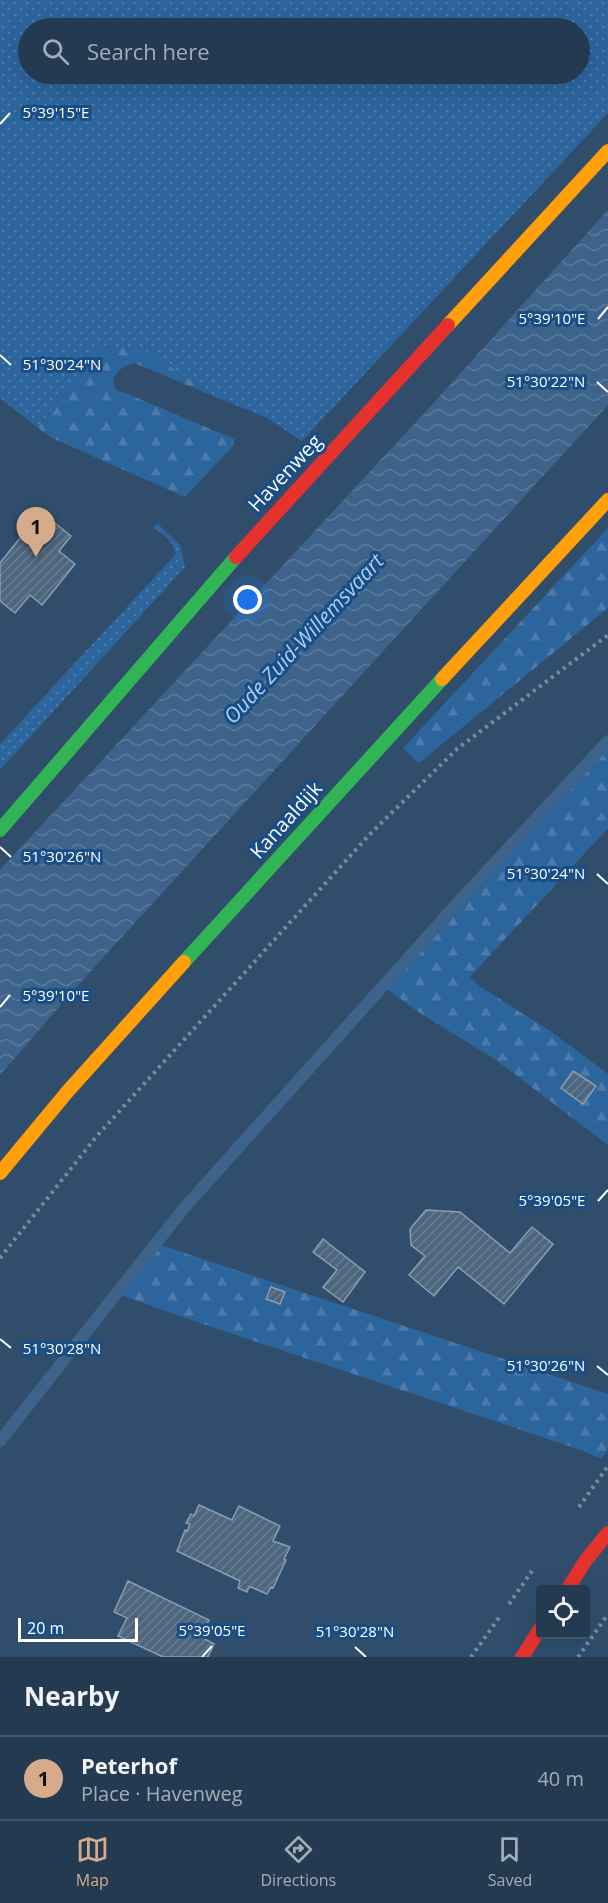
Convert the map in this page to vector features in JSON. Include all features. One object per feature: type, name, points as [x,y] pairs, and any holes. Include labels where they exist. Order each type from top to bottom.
[{"type":"street","name":"Havenweg","points":[[0,830],[259,530],[608,151]]},
{"type":"street","name":"Kanaaldijk","points":[[0,1173],[68,1091],[314,817],[608,500]]},
{"type":"street","points":[[570,1585],[586,1560],[608,1533]]},
{"type":"street","points":[[522,1657],[536,1635]]},
{"type":"path","points":[[0,1258],[96,1137],[370,834],[457,749],[608,635]]},
{"type":"path","points":[[578,1657],[608,1614]]},
{"type":"green space","points":[[0,0],[608,0],[608,113],[302,441],[265,417],[218,398],[143,350],[102,346],[38,428],[0,398]]},
{"type":"green space","points":[[102,346],[143,349],[218,398],[134,363],[124,367],[115,377],[114,386],[117,391],[234,439],[234,445],[185,497],[52,438],[38,428]]},
{"type":"green space","points":[[157,523],[180,545],[185,567],[0,770],[0,744],[176,554],[168,538],[153,528]]},
{"type":"green space","points":[[608,528],[608,608],[419,763],[403,748]]},
{"type":"green space","points":[[608,736],[608,828],[470,977],[478,985],[553,1033],[608,1074],[608,1145],[496,1060],[420,1013],[383,986]]},
{"type":"green space","points":[[155,1243],[608,1394],[608,1450],[601,1459],[581,1450],[115,1293]]},
{"type":"water","name":"Oude Zuid-Willemsvaart","points":[[608,210],[608,405],[79,984],[0,1075],[0,870],[429,408]]},
{"type":"building","points":[[41,512],[71,536],[59,551],[75,564],[42,605],[30,595],[15,613],[0,601],[0,563]]},
{"type":"building","points":[[573,1071],[596,1086],[583,1104],[561,1088]]},
{"type":"building","points":[[426,1210],[460,1212],[510,1253],[532,1227],[553,1244],[504,1304],[458,1267],[434,1296],[409,1275],[425,1256],[411,1245],[410,1229]]},
{"type":"building","points":[[323,1239],[365,1272],[343,1302],[323,1287],[337,1270],[313,1252]]},
{"type":"building","points":[[271,1287],[285,1292],[280,1304],[266,1299]]},
{"type":"building","points":[[199,1505],[232,1520],[239,1506],[280,1526],[273,1541],[290,1547],[273,1588],[271,1587],[267,1594],[251,1587],[247,1592],[238,1588],[240,1581],[177,1551],[185,1530],[187,1531],[190,1524],[186,1523],[191,1514],[194,1516]]},
{"type":"building","points":[[128,1581],[209,1620],[201,1637],[214,1644],[208,1657],[163,1657],[118,1636],[127,1618],[114,1612]]},
{"type":"waterway","points":[[0,1441],[184,1208],[462,898],[608,741]]},
{"type":"traffic: fast","points":[[0,830],[236,557]]},
{"type":"traffic: fast","points":[[184,962],[442,679]]},
{"type":"traffic: slow","points":[[448,325],[608,151]]},
{"type":"traffic: slow","points":[[442,679],[608,500]]},
{"type":"traffic: slow","points":[[0,1173],[68,1091],[184,962]]},
{"type":"traffic: jam","points":[[236,557],[448,325]]},
{"type":"traffic: jam","points":[[570,1585],[586,1560],[608,1533]]},
{"type":"traffic: jam","points":[[522,1657],[536,1635]]},
{"type":"place","name":"Peterhof","points":[[36,557]]}]
